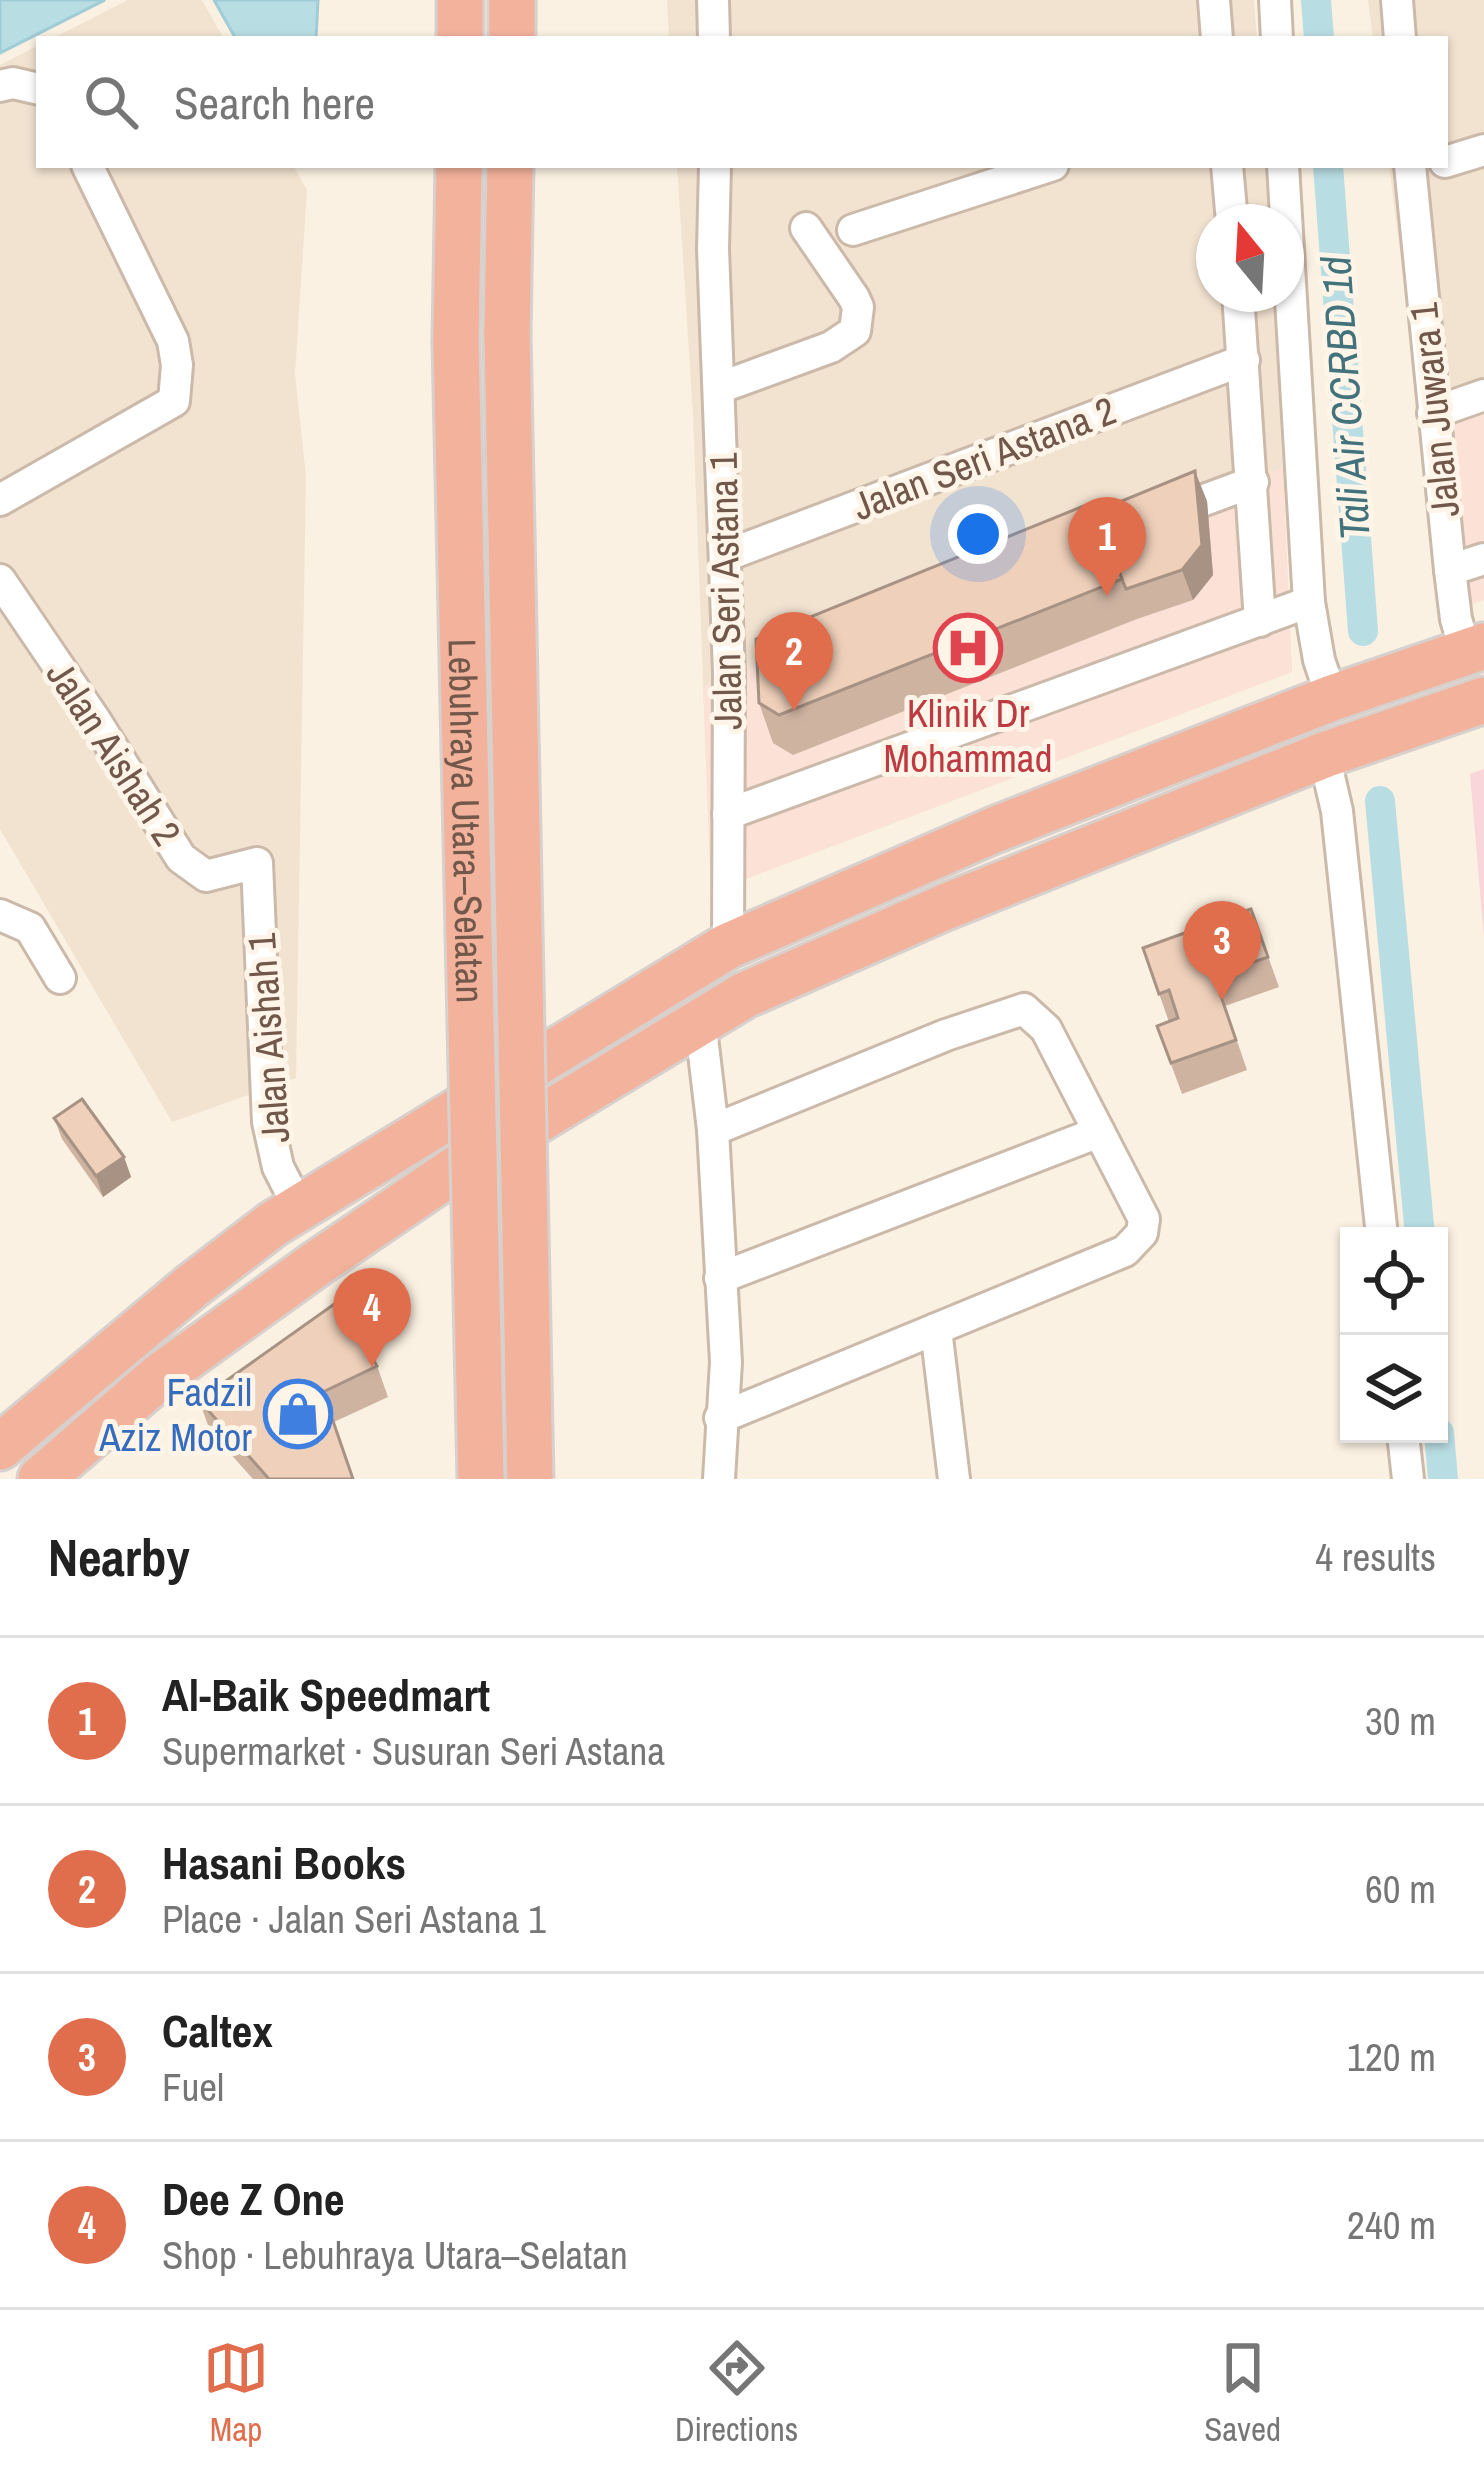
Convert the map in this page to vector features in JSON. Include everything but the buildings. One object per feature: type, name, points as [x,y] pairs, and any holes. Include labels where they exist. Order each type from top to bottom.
[{"type":"highway","points":[[460,0],[460,36]]},
{"type":"highway","points":[[512,0],[512,36]]},
{"type":"highway","name":"Lebuhraya Utara–Selatan","points":[[459,168],[456,341],[481,1479]]},
{"type":"highway","name":"Lebuhraya Utara–Selatan","points":[[510,168],[507,333],[530,1479]]},
{"type":"highway","points":[[0,1447],[192,1286],[299,1208],[728,946],[994,830],[1332,698],[1475,649]]},
{"type":"highway","points":[[41,1479],[159,1377],[319,1262],[450,1173],[745,995],[945,907],[1324,755],[1484,700]]},
{"type":"street","points":[[713,0],[714,36]]},
{"type":"street","points":[[1214,0],[1217,36]]},
{"type":"street","points":[[1275,0],[1277,36]]},
{"type":"street","points":[[1397,0],[1400,36]]},
{"type":"street","points":[[0,86],[13,83],[36,88]]},
{"type":"street","points":[[1448,161],[1484,150]]},
{"type":"street","points":[[0,500],[174,401],[177,365],[169,329],[88,168]]},
{"type":"street","name":"Jalan Seri Astana 1","points":[[715,168],[713,249],[725,556],[740,669],[728,814],[728,946]]},
{"type":"street","points":[[853,230],[1003,173],[1034,168]]},
{"type":"street","points":[[1227,168],[1230,204]]},
{"type":"street","points":[[1283,168],[1310,602],[1319,660],[1332,698]]},
{"type":"street","name":"Jalan Juwara 1","points":[[1417,168],[1433,412],[1456,620],[1475,649]]},
{"type":"street","points":[[719,388],[831,347],[855,331],[854,298],[806,227]]},
{"type":"street","points":[[1240,312],[1260,621]]},
{"type":"street","name":"Jalan Seri Astana 2","points":[[725,556],[1244,360]]},
{"type":"street","points":[[1433,412],[1484,395]]},
{"type":"street","points":[[1144,522],[1253,482]]},
{"type":"street","points":[[1450,570],[1484,559]]},
{"type":"street","name":"Jalan Aishah 2","points":[[0,580],[181,858],[206,876],[257,863]]},
{"type":"street","points":[[728,814],[1310,602]]},
{"type":"street","points":[[1324,755],[1337,812],[1381,1227]]},
{"type":"street","name":"Jalan Aishah 1","points":[[257,863],[268,1122],[278,1167],[299,1208]]},
{"type":"street","points":[[0,915],[30,928],[60,978]]},
{"type":"street","points":[[713,1130],[946,1035],[1024,1009],[1046,1029],[1144,1219],[1142,1233],[1125,1251],[720,1418]]},
{"type":"street","points":[[700,1020],[713,1130],[726,1362],[719,1479]]},
{"type":"street","points":[[719,1278],[1099,1132]]},
{"type":"street","points":[[936,1329],[955,1479]]},
{"type":"street","points":[[1404,1443],[1408,1479]]},
{"type":"shaded area","points":[[128,0],[202,0],[222,36],[57,36]]},
{"type":"shaded area","points":[[667,0],[1254,0],[1257,36],[669,36]]},
{"type":"shaded area","points":[[1368,0],[1484,0],[1484,379],[1419,401],[1389,168],[1448,168],[1448,36],[1373,36]]},
{"type":"shaded area","points":[[36,47],[36,168],[295,168],[307,190],[295,374],[306,477],[296,1078],[172,1122],[0,829],[0,65]]},
{"type":"shaded area","points":[[677,168],[1266,168],[1269,204],[1196,204],[1196,312],[1275,312],[1292,672],[711,892],[693,416]]},
{"type":"shaded area","points":[[1484,379],[1484,600],[1446,613],[1419,401]]},
{"type":"shaded area","points":[[1283,468],[1292,672],[711,892],[703,686]]},
{"type":"shaded area","points":[[1484,769],[1484,938],[1470,774]]},
{"type":"water","points":[[0,0],[105,0],[0,53]]},
{"type":"water","points":[[214,0],[318,0],[316,36],[234,36]]},
{"type":"waterway","name":"Tali Air CCRBD 1d","points":[[1316,0],[1319,36]]},
{"type":"waterway","name":"Tali Air CCRBD 1d","points":[[1328,168],[1363,631]]},
{"type":"waterway","name":"Tali Air CCRBD 1d","points":[[1380,801],[1419,1227]]},
{"type":"waterway","name":"Tali Air CCRBD 1d","points":[[1440,1443],[1443,1479]]},
{"type":"place","name":"Al-Baik Speedmart","points":[[1107,596]]},
{"type":"place","name":"Klinik Dr Mohammad","points":[[968,648]]},
{"type":"place","name":"Hasani Books","points":[[794,711]]},
{"type":"place","name":"Caltex","points":[[1222,1000]]},
{"type":"place","name":"Dee Z One","points":[[372,1367]]},
{"type":"place","name":"Fadzil Aziz Motor","points":[[298,1414]]}]
